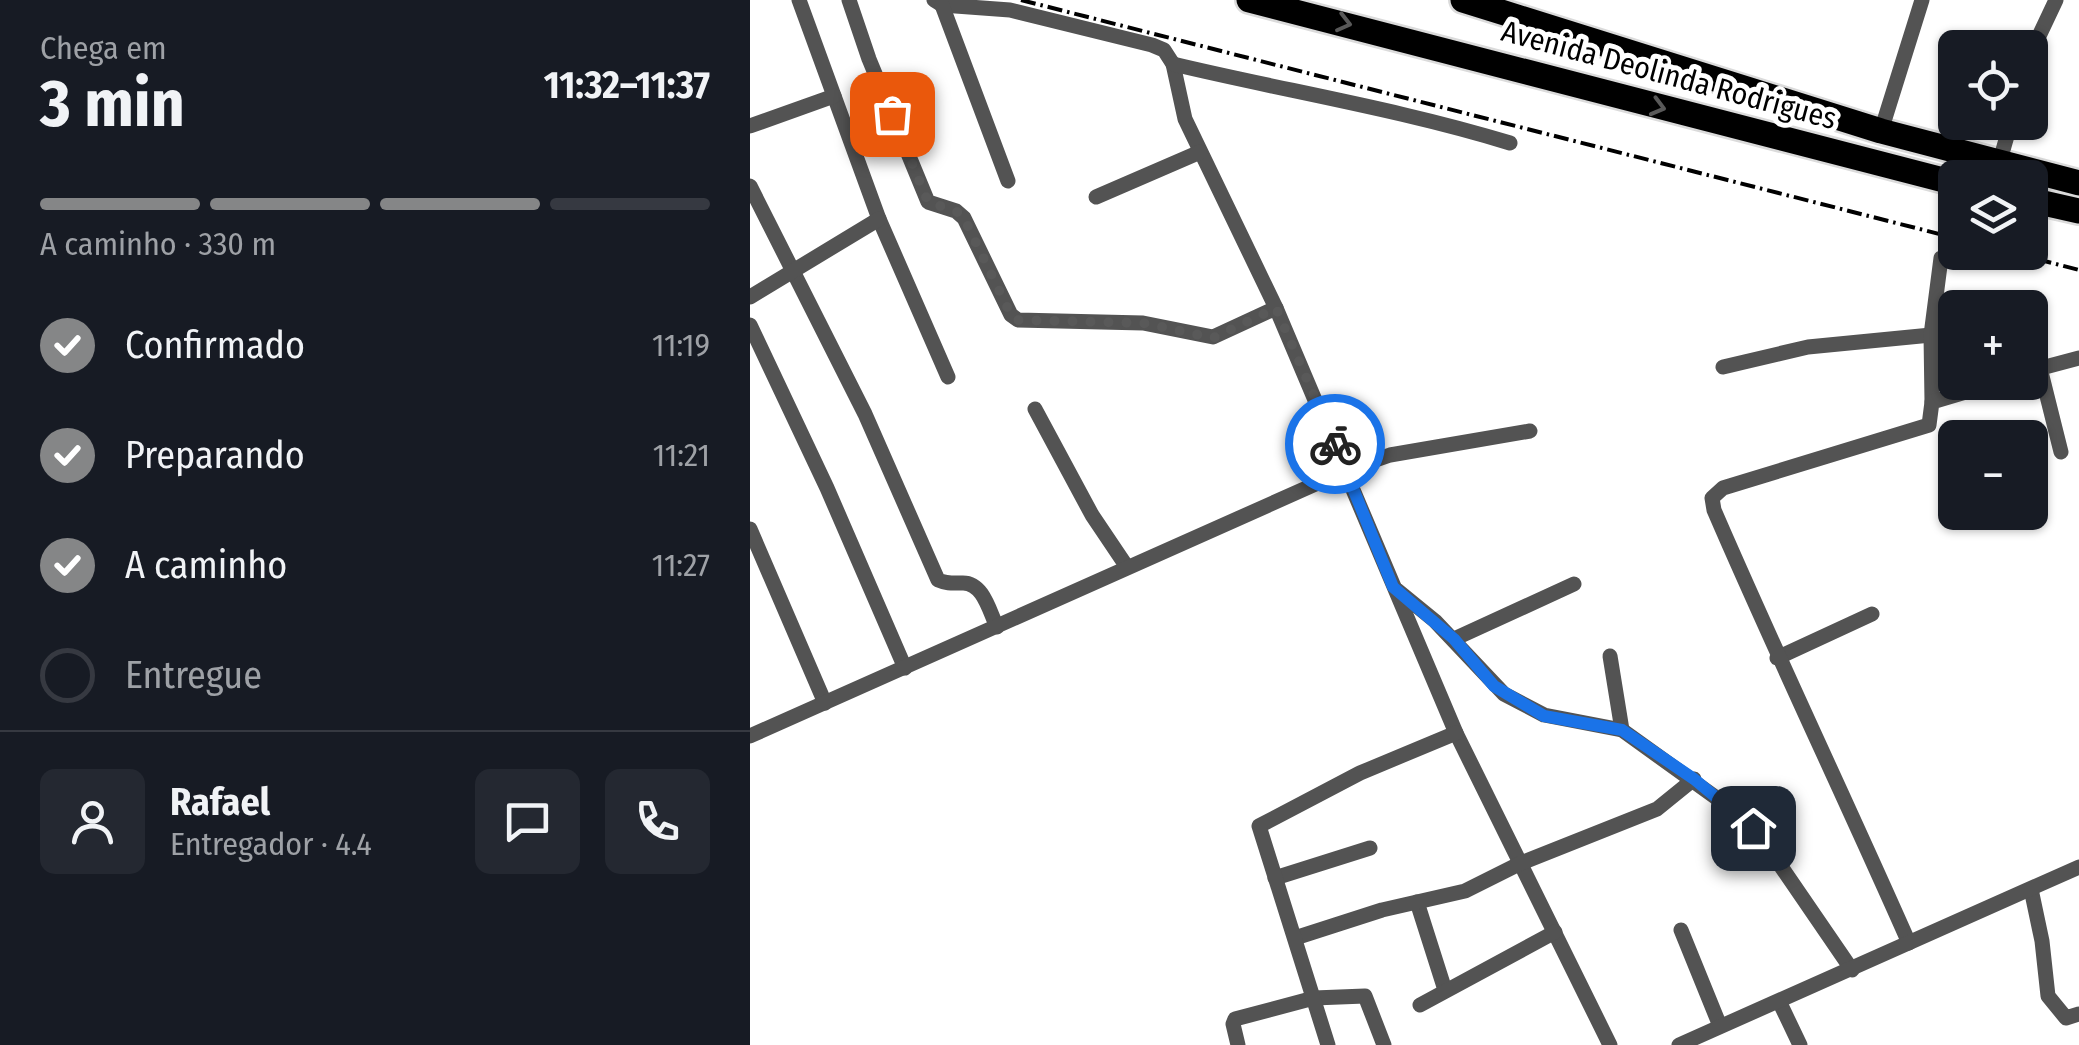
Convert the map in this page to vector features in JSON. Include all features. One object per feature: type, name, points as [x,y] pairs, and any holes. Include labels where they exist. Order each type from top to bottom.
[{"type":"highway","name":"Avenida Deolinda Rodrigues","points":[[1250,0],[1938,178]]},
{"type":"highway","name":"Avenida Deolinda Rodrigues","points":[[1463,0],[1985,160]]},
{"type":"highway","name":"Avenida Deolinda Rodrigues","points":[[2048,176],[2079,183]]},
{"type":"highway","points":[[2048,204],[2079,211]]},
{"type":"street","points":[[799,0],[879,219],[948,377]]},
{"type":"street","points":[[849,0],[928,202],[956,211],[964,218],[1011,315],[1018,320],[1143,323],[1213,338],[1276,308]]},
{"type":"street","points":[[1881,131],[1922,0]]},
{"type":"street","points":[[2042,30],[2056,0]]},
{"type":"street","points":[[1008,181],[938,2],[1010,10],[1164,50],[1174,64],[1185,118],[1276,308],[1456,733],[1610,1045]]},
{"type":"street","points":[[1174,64],[1432,119],[1510,143]]},
{"type":"street","points":[[750,126],[834,96]]},
{"type":"street","points":[[1096,196],[1200,152]]},
{"type":"street","points":[[750,186],[865,414],[938,580],[945,584],[969,582],[978,587],[996,626]]},
{"type":"street","points":[[750,297],[879,219]]},
{"type":"street","points":[[1909,943],[1836,778],[1777,658],[1712,498],[1723,488],[1929,426],[1931,335],[1939,270]]},
{"type":"street","points":[[750,326],[904,668]]},
{"type":"street","points":[[1723,367],[1808,347],[1931,335]]},
{"type":"street","points":[[2048,366],[2079,358]]},
{"type":"street","points":[[1932,402],[1939,400]]},
{"type":"street","points":[[2045,400],[2061,452]]},
{"type":"street","points":[[1035,409],[1092,516],[1126,568]]},
{"type":"street","points":[[750,736],[1346,470],[1390,455],[1530,430]]},
{"type":"street","points":[[750,530],[825,703]]},
{"type":"street","points":[[1454,639],[1574,584]]},
{"type":"street","points":[[1393,587],[1454,639],[1494,686],[1532,711],[1622,730],[1694,779],[1753,828],[1852,970]]},
{"type":"street","points":[[1777,658],[1872,614]]},
{"type":"street","points":[[1610,656],[1622,730]]},
{"type":"street","points":[[1328,1045],[1260,826],[1360,774],[1456,733]]},
{"type":"street","points":[[1295,938],[1382,910],[1464,891],[1521,863],[1657,809],[1694,779]]},
{"type":"street","points":[[1275,878],[1370,848]]},
{"type":"street","points":[[1679,1045],[2079,867]]},
{"type":"street","points":[[2032,889],[2048,996],[2066,1018],[2079,1014]]},
{"type":"street","points":[[1418,902],[1446,990]]},
{"type":"street","points":[[1680,930],[1720,1026]]},
{"type":"street","points":[[1420,1005],[1555,932]]},
{"type":"street","points":[[1238,1045],[1235,1019],[1314,998],[1368,998],[1384,1045]]},
{"type":"street","points":[[1779,1001],[1798,1041],[1780,1045]]},
{"type":"railway","points":[[1021,0],[1938,234]]},
{"type":"railway","points":[[2048,262],[2079,270]]},
{"type":"way so far","points":[[892,114],[928,202],[956,211],[964,218],[1011,315],[1026,321],[1042,318],[1143,323],[1213,338],[1276,308],[1335,444]]},
{"type":"route","points":[[1335,444],[1393,587],[1454,639],[1494,686],[1544,716],[1622,730],[1694,779],[1753,828]]}]
